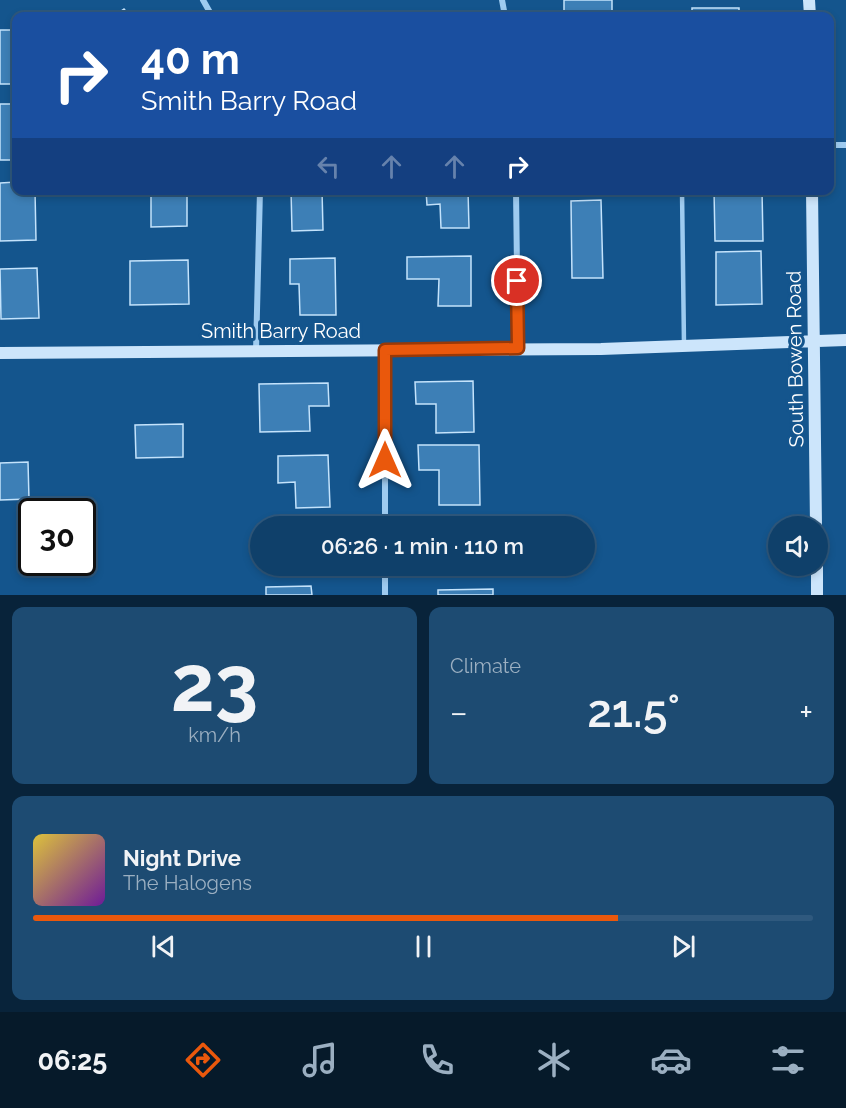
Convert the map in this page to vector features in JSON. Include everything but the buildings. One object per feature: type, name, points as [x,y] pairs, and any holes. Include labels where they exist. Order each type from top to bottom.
[{"type":"street","points":[[256,351],[260,195]]},
{"type":"street","points":[[516,195],[518,348]]},
{"type":"street","name":"South Bowen Road","points":[[812,195],[816,516]]},
{"type":"street","name":"Smith Barry Road","points":[[0,353],[518,348],[846,340]]},
{"type":"street","points":[[385,350],[385,516]]},
{"type":"street","points":[[385,576],[385,595]]},
{"type":"street","points":[[817,576],[817,595]]},
{"type":"lane","points":[[682,195],[684,345]]},
{"type":"route","points":[[385,460],[385,350],[518,348],[517,281]]}]
